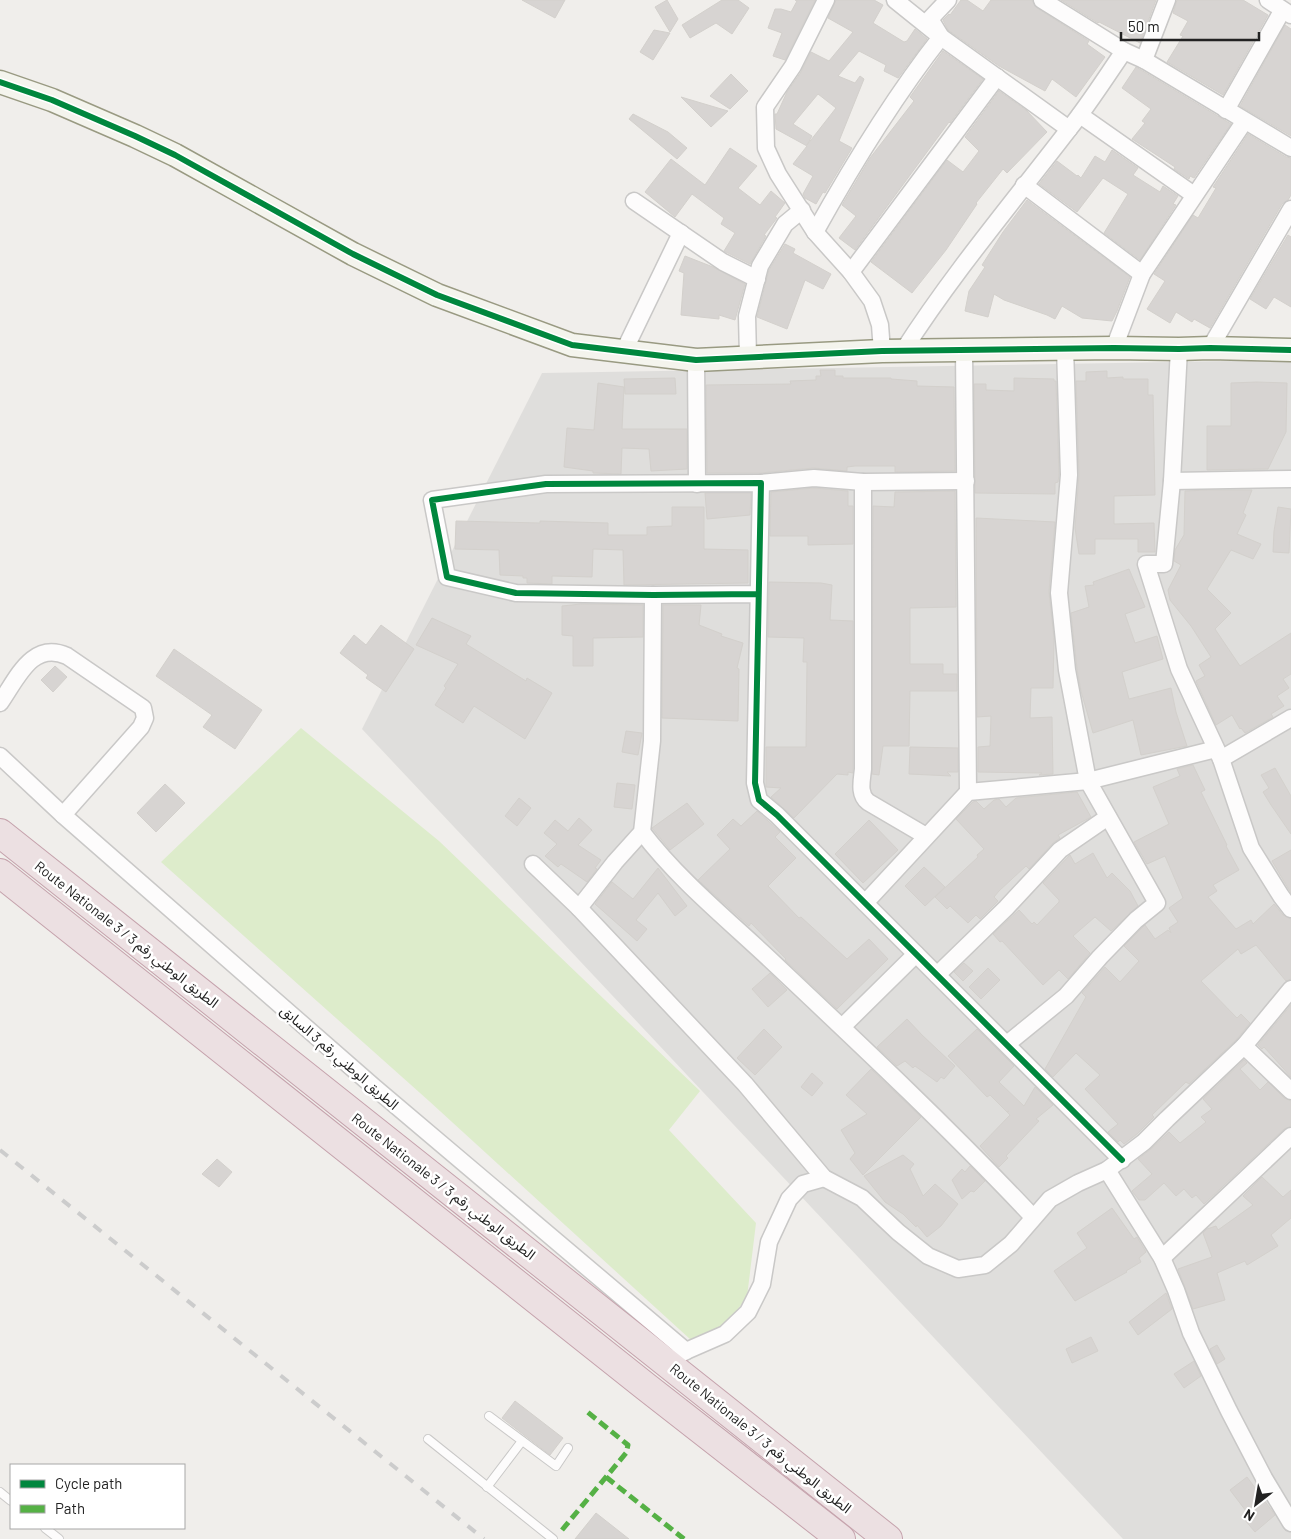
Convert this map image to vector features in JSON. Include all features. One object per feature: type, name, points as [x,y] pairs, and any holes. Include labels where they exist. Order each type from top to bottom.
[{"type":"highway","name":"Route Nationale 3 / الطريق الوطني رقم 3","points":[[0,833],[581,1294],[677,1357],[888,1539]]},
{"type":"highway","name":"Route Nationale 3 / الطريق الوطني رقم 3","points":[[0,873],[841,1539]]},
{"type":"highway","points":[[560,1318],[581,1294]]},
{"type":"street","points":[[826,0],[793,66],[765,107],[766,148],[778,174],[816,232],[852,272],[872,301],[892,351]]},
{"type":"street","points":[[895,0],[941,37],[1069,129]]},
{"type":"street","points":[[941,37],[930,19],[948,0]]},
{"type":"street","points":[[1042,0],[1124,51],[1144,60],[1244,122],[1291,148]]},
{"type":"street","points":[[1144,60],[1167,0]]},
{"type":"street","points":[[1226,110],[1287,13],[1268,0]]},
{"type":"street","points":[[816,232],[846,176],[911,75],[941,37]]},
{"type":"street","points":[[892,351],[929,310],[1024,184],[1080,115],[1124,51]]},
{"type":"street","points":[[852,272],[997,77]]},
{"type":"street","points":[[0,82],[52,100],[135,136],[190,164],[353,254],[437,295],[572,345],[696,360],[748,356],[892,351],[1065,348],[1291,350]]},
{"type":"street","points":[[1080,115],[1194,195]]},
{"type":"street","points":[[1114,348],[1142,274],[1244,122]]},
{"type":"street","points":[[1024,184],[1142,274]]},
{"type":"street","points":[[634,201],[723,262],[757,279]]},
{"type":"street","points":[[1210,348],[1291,209]]},
{"type":"street","points":[[748,356],[746,316],[760,266],[785,224],[802,210]]},
{"type":"street","points":[[624,351],[681,233]]},
{"type":"street","points":[[1007,1044],[1066,996],[1136,920],[1157,903],[1088,781],[1067,670],[1059,593],[1069,475],[1065,348]]},
{"type":"street","points":[[964,350],[968,792]]},
{"type":"street","points":[[1179,350],[1172,481],[1164,564],[1146,564],[1179,669],[1218,754],[1251,848],[1291,909]]},
{"type":"street","points":[[696,360],[697,484]]},
{"type":"street","points":[[758,594],[516,593],[447,577],[432,500],[546,484],[761,483],[814,478],[863,482],[966,482]]},
{"type":"street","points":[[1172,481],[1291,479]]},
{"type":"street","points":[[863,482],[863,768],[861,794],[868,802],[926,836]]},
{"type":"street","points":[[761,483],[755,783],[759,800],[777,815],[1122,1160]]},
{"type":"street","points":[[579,908],[615,862],[642,832],[652,741],[653,595]]},
{"type":"street","points":[[0,703],[31,659],[44,652],[52,651],[67,656],[142,708],[145,718],[141,727],[64,816]]},
{"type":"street","points":[[865,903],[968,792],[1088,781],[1218,754],[1291,718]]},
{"type":"street","name":"الطريق الوطني رقم 3 السابق","points":[[0,756],[64,816],[374,1087],[677,1357]]},
{"type":"street","points":[[937,975],[1006,908],[1060,850],[1108,817]]},
{"type":"street","points":[[642,832],[684,881],[842,1027],[972,1152],[1034,1217]]},
{"type":"street","points":[[534,864],[579,908],[746,1084],[824,1178],[862,1198],[898,1232],[928,1256],[958,1269],[985,1265],[1011,1244],[1050,1199],[1078,1183],[1107,1170],[1144,1142],[1244,1046],[1291,989]]},
{"type":"street","points":[[842,1027],[916,954]]},
{"type":"street","points":[[1244,1046],[1291,1091]]},
{"type":"street","points":[[1162,1258],[1291,1136]]},
{"type":"street","points":[[1107,1170],[1162,1258],[1176,1290],[1191,1333],[1216,1385],[1264,1478],[1291,1524]]},
{"type":"street","points":[[677,1357],[725,1334],[748,1312],[762,1284],[769,1242],[789,1198],[802,1184],[824,1178]]},
{"type":"lane","points":[[489,1416],[556,1466],[568,1448]]},
{"type":"lane","points":[[428,1439],[553,1539]]},
{"type":"lane","points":[[487,1487],[522,1441]]},
{"type":"lane","points":[[0,1492],[10,1500]]},
{"type":"lane","points":[[46,1529],[59,1539]]},
{"type":"shaded area","points":[[1291,360],[1291,1539],[1123,1539],[362,729],[542,373]]},
{"type":"green space","points":[[301,728],[439,841],[700,1091],[669,1130],[756,1223],[747,1297],[724,1328],[691,1340],[429,1101],[161,862]]},
{"type":"building","points":[[522,0],[565,0],[555,18]]},
{"type":"building","points":[[667,0],[678,19],[670,32],[655,7]]},
{"type":"building","points":[[722,0],[738,0],[749,8],[732,34],[716,23],[690,38],[682,25]]},
{"type":"building","points":[[795,0],[815,0],[785,60],[773,56],[782,33],[768,28],[775,9],[791,12],[797,1]]},
{"type":"building","points":[[836,0],[874,0],[883,5],[873,23],[904,42],[907,41],[915,29],[927,39],[898,78],[884,71],[886,65],[859,51],[838,76],[855,83],[860,76],[864,79],[839,141],[852,148],[825,193],[823,192],[816,204],[805,198],[803,194],[813,176],[793,164],[807,146],[776,129],[775,114],[777,114],[787,92],[801,72],[811,52],[829,61],[853,32],[828,18]],"holes":[[[818,94],[836,108],[807,145],[812,136],[793,124]]]},
{"type":"building","points":[[961,0],[967,0],[983,11],[991,0],[1032,0],[1037,8],[1089,41],[1087,44],[1105,57],[1076,97],[1052,79],[1045,91],[999,66],[948,30],[943,20],[950,15]]},
{"type":"building","points":[[1061,0],[1156,0],[1140,43],[1098,23]]},
{"type":"building","points":[[1177,0],[1243,0],[1268,15],[1223,95],[1167,62],[1183,36],[1180,35],[1188,21],[1173,13]]},
{"type":"building","points":[[1285,25],[1291,29],[1291,136],[1240,106]]},
{"type":"building","points":[[654,30],[670,33],[653,60],[640,52]]},
{"type":"building","points":[[943,51],[983,79],[855,250],[839,238],[856,216],[842,205],[870,158],[914,101],[910,97]]},
{"type":"building","points":[[1136,67],[1231,124],[1194,178],[1190,176],[1189,179],[1174,169],[1175,167],[1132,139],[1145,123],[1142,121],[1151,109],[1122,88]]},
{"type":"building","points":[[731,74],[748,91],[730,109],[710,96]]},
{"type":"building","points":[[999,91],[1026,110],[1047,132],[1007,173],[1003,169],[976,203],[946,250],[912,293],[871,262],[947,160],[963,172],[979,151],[965,137]]},
{"type":"building","points":[[681,97],[728,111],[711,127]]},
{"type":"building","points":[[633,114],[668,132],[687,148],[677,159],[629,119]]},
{"type":"building","points":[[1248,134],[1286,157],[1291,158],[1291,195],[1282,204],[1210,328],[1194,319],[1192,322],[1176,312],[1170,323],[1147,309],[1165,281],[1154,274],[1193,215],[1198,218],[1216,188],[1213,187]]},
{"type":"building","points":[[730,148],[757,166],[738,188],[760,205],[771,191],[785,203],[775,217],[777,218],[764,235],[766,236],[750,264],[724,251],[735,233],[721,224],[724,218],[692,194],[675,217],[645,192],[671,159],[705,185]]},
{"type":"building","points":[[1112,150],[1138,168],[1133,175],[1160,192],[1163,186],[1178,196],[1173,204],[1176,205],[1140,260],[1104,233],[1128,194],[1103,178],[1077,212],[1039,184],[1057,161],[1081,178],[1095,156],[1105,162]]},
{"type":"building","points":[[1027,200],[1130,277],[1112,321],[1082,318],[1062,306],[1055,319],[1004,300],[994,294],[988,317],[965,311],[969,291],[985,267],[982,265],[1003,232]]},
{"type":"building","points":[[1288,235],[1291,237],[1291,307],[1274,297],[1266,309],[1250,299]]},
{"type":"building","points":[[785,244],[795,249],[793,253],[831,274],[823,289],[805,280],[787,329],[757,317],[769,270]]},
{"type":"building","points":[[685,256],[713,267],[745,284],[735,320],[719,315],[719,319],[681,315],[684,273],[679,271]]},
{"type":"building","points":[[820,370],[835,370],[835,376],[843,376],[843,378],[891,378],[917,381],[917,386],[954,387],[955,471],[895,472],[895,466],[855,466],[847,467],[847,471],[813,468],[760,473],[707,473],[706,385],[791,384],[790,381],[816,380],[816,376],[821,376]]},
{"type":"building","points":[[1107,371],[1107,378],[1148,379],[1148,395],[1153,395],[1155,495],[1114,496],[1114,524],[1154,523],[1155,552],[1138,552],[1138,539],[1095,539],[1095,554],[1079,554],[1075,528],[1079,475],[1076,381],[1086,381],[1086,372]]},
{"type":"building","points":[[675,378],[676,394],[625,394],[624,379]]},
{"type":"building","points":[[1014,378],[1054,379],[1056,381],[1059,475],[1058,482],[1055,483],[1055,494],[975,493],[974,384],[986,384],[986,390],[1014,391]]},
{"type":"building","points":[[598,383],[624,387],[622,429],[687,429],[687,469],[651,471],[649,449],[622,448],[621,474],[593,473],[593,471],[564,467],[567,428],[594,430]]},
{"type":"building","points":[[1231,383],[1287,383],[1286,432],[1268,469],[1207,470],[1207,426],[1231,426]]},
{"type":"building","points":[[814,488],[848,491],[848,506],[853,506],[853,544],[808,545],[808,536],[770,536],[771,492]]},
{"type":"building","points":[[1252,490],[1243,513],[1246,515],[1237,534],[1261,544],[1253,559],[1231,550],[1207,589],[1231,613],[1215,629],[1240,666],[1291,633],[1291,674],[1283,679],[1289,688],[1277,696],[1284,706],[1271,714],[1273,717],[1245,733],[1240,729],[1232,715],[1216,725],[1196,681],[1205,676],[1199,665],[1211,657],[1191,626],[1170,600],[1168,590],[1181,565],[1174,561],[1175,550],[1184,535],[1185,491]]},
{"type":"building","points":[[955,491],[956,607],[910,608],[910,664],[943,664],[943,674],[957,674],[957,691],[910,691],[909,746],[883,746],[879,775],[872,774],[873,506],[894,507],[895,492]]},
{"type":"building","points":[[705,493],[751,493],[750,515],[707,519]]},
{"type":"building","points":[[672,507],[704,507],[704,549],[748,550],[748,583],[624,585],[623,550],[593,549],[592,577],[552,576],[552,584],[527,583],[527,578],[523,578],[523,576],[500,575],[499,550],[455,549],[456,521],[608,523],[608,535],[647,535],[647,527],[672,526]]},
{"type":"building","points":[[1278,507],[1291,509],[1289,553],[1273,552]]},
{"type":"building","points":[[976,518],[1055,522],[1049,592],[1054,638],[1053,688],[1031,688],[1030,718],[1052,717],[1053,774],[978,772],[978,747],[990,746],[991,716],[977,717]]},
{"type":"building","points":[[1129,569],[1145,607],[1125,614],[1135,643],[1157,636],[1163,659],[1122,672],[1129,699],[1171,688],[1176,712],[1187,746],[1141,755],[1133,720],[1093,733],[1081,691],[1071,613],[1089,607],[1085,586],[1094,585],[1093,582]]},
{"type":"building","points":[[769,582],[832,585],[830,620],[853,621],[853,773],[848,772],[848,775],[837,774],[794,818],[771,797],[781,788],[766,787],[766,747],[806,747],[807,662],[803,662],[804,638],[768,637]]},
{"type":"building","points":[[581,604],[643,605],[643,637],[593,638],[593,666],[573,666],[573,636],[562,635],[562,606]]},
{"type":"building","points":[[663,605],[701,605],[699,625],[722,634],[721,636],[743,643],[737,668],[739,669],[738,721],[662,718]]},
{"type":"building","points":[[432,618],[471,636],[466,644],[526,681],[527,678],[552,693],[525,739],[474,706],[463,723],[435,705],[458,664],[416,645]]},
{"type":"building","points":[[381,625],[414,649],[386,692],[366,678],[368,675],[340,653],[354,635],[366,645]]},
{"type":"building","points":[[174,649],[262,710],[235,749],[203,727],[212,715],[156,676]]},
{"type":"building","points":[[55,666],[67,677],[53,692],[41,680]]},
{"type":"building","points":[[626,731],[642,733],[638,755],[622,752]]},
{"type":"building","points":[[910,747],[958,748],[958,772],[947,772],[951,776],[909,774]]},
{"type":"building","points":[[1193,765],[1205,790],[1201,792],[1239,870],[1213,885],[1217,891],[1208,897],[1236,929],[1251,920],[1253,924],[1274,904],[1283,915],[1291,919],[1291,979],[1286,981],[1256,945],[1241,954],[1238,949],[1201,981],[1237,1018],[1241,1014],[1250,1023],[1237,1039],[1189,1084],[1186,1082],[1152,1115],[1154,1117],[1137,1134],[1124,1144],[1120,1140],[1118,1142],[1108,1132],[1118,1124],[1085,1089],[1100,1075],[1076,1053],[1053,1077],[1045,1069],[1086,997],[1082,993],[1105,967],[1120,982],[1139,961],[1124,946],[1145,925],[1155,939],[1168,930],[1171,933],[1169,928],[1178,922],[1169,908],[1183,898],[1165,856],[1147,864],[1134,842],[1169,824],[1153,787],[1180,776],[1177,769]]},
{"type":"building","points":[[1275,768],[1291,796],[1291,834],[1263,792],[1269,788],[1261,775]]},
{"type":"building","points":[[617,783],[635,785],[632,809],[614,807]]},
{"type":"building","points":[[165,784],[185,803],[156,832],[137,813]]},
{"type":"building","points":[[1077,792],[1091,817],[1058,835],[1060,838],[1029,869],[1026,866],[999,891],[994,897],[998,901],[980,919],[976,915],[968,923],[950,906],[947,909],[935,897],[978,857],[977,855],[984,849],[956,819],[973,802],[976,801],[984,809],[994,800],[999,799],[1006,807],[1016,798]]},
{"type":"building","points":[[519,798],[531,808],[517,826],[505,816]]},
{"type":"building","points":[[687,803],[704,824],[670,850],[652,828]]},
{"type":"building","points":[[757,811],[780,832],[775,837],[796,858],[768,886],[799,918],[801,917],[847,959],[869,939],[888,959],[837,1009],[785,960],[751,923],[749,926],[698,880],[730,849],[717,835],[733,819],[741,826]]},
{"type":"building","points":[[579,818],[592,830],[578,845],[601,860],[587,882],[561,864],[558,867],[545,856],[557,844],[544,833],[555,820],[568,831]]},
{"type":"building","points":[[869,820],[898,850],[863,883],[835,854]]},
{"type":"building","points":[[1291,850],[1291,893],[1272,861]]},
{"type":"building","points":[[1093,853],[1107,878],[1112,873],[1130,891],[1138,906],[1111,931],[1095,917],[1073,936],[1090,953],[1068,979],[1059,970],[1043,985],[1002,941],[1000,942],[993,934],[1019,910],[1032,924],[1034,922],[1037,925],[1059,902],[1043,883],[1070,855],[1075,864]]},
{"type":"building","points":[[924,867],[945,887],[925,906],[905,886]]},
{"type":"building","points":[[658,868],[687,906],[675,916],[658,893],[636,920],[647,929],[637,941],[595,904],[612,882],[633,899]]},
{"type":"building","points":[[964,963],[973,971],[963,981],[954,972]]},
{"type":"building","points":[[988,968],[1000,980],[981,999],[969,987]]},
{"type":"building","points":[[770,973],[787,990],[768,1007],[752,989]]},
{"type":"building","points":[[1291,1005],[1291,1077],[1264,1047],[1262,1049],[1258,1045]]},
{"type":"building","points":[[907,1019],[955,1066],[944,1079],[941,1077],[937,1082],[905,1061],[897,1066],[877,1047]]},
{"type":"building","points":[[764,1029],[782,1047],[755,1075],[737,1058]]},
{"type":"building","points":[[977,1029],[1014,1066],[999,1082],[1001,1084],[1024,1106],[1035,1087],[1053,1105],[1036,1119],[1039,1121],[1006,1156],[1008,1158],[999,1167],[980,1146],[1010,1115],[990,1095],[987,1097],[948,1056]]},
{"type":"building","points":[[1244,1060],[1247,1063],[1240,1069],[1260,1090],[1268,1082],[1284,1098],[1291,1101],[1291,1126],[1284,1129],[1204,1204],[1196,1195],[1192,1198],[1184,1189],[1176,1196],[1164,1183],[1145,1200],[1139,1200],[1132,1191],[1152,1174],[1138,1159],[1169,1132],[1180,1143],[1206,1122],[1201,1117],[1212,1109],[1203,1099]]},
{"type":"building","points":[[871,1069],[921,1117],[863,1175],[850,1159],[855,1153],[841,1130],[867,1114],[846,1095]]},
{"type":"building","points":[[812,1073],[823,1083],[812,1096],[801,1087]]},
{"type":"building","points":[[903,1155],[914,1164],[910,1169],[923,1196],[935,1184],[958,1204],[941,1226],[927,1237],[917,1225],[916,1227],[903,1214],[885,1202],[864,1176]]},
{"type":"building","points":[[217,1159],[232,1172],[219,1187],[202,1174]]},
{"type":"building","points":[[970,1166],[985,1181],[974,1192],[971,1191],[962,1199],[952,1180],[962,1169],[965,1172]]},
{"type":"building","points":[[1262,1177],[1283,1197],[1291,1190],[1291,1218],[1271,1235],[1278,1246],[1247,1265],[1245,1261],[1217,1273],[1225,1300],[1193,1309],[1178,1269],[1212,1257],[1203,1233],[1207,1229],[1216,1226],[1218,1230],[1253,1205],[1243,1196]]},
{"type":"building","points":[[1112,1208],[1134,1239],[1137,1237],[1146,1252],[1139,1258],[1141,1262],[1127,1272],[1075,1301],[1054,1271],[1087,1248],[1077,1233]]},
{"type":"building","points":[[1166,1293],[1172,1309],[1138,1335],[1129,1322]]},
{"type":"building","points":[[1091,1337],[1098,1351],[1072,1363],[1066,1349]]},
{"type":"building","points":[[1217,1345],[1225,1359],[1217,1364],[1210,1349]]},
{"type":"building","points":[[1194,1361],[1201,1376],[1184,1388],[1174,1374]]},
{"type":"building","points":[[515,1401],[563,1438],[550,1455],[502,1418]]},
{"type":"building","points":[[1247,1477],[1275,1515],[1255,1532],[1244,1519],[1249,1515],[1230,1490]]},
{"type":"building","points":[[596,1513],[629,1539],[575,1539]]},
{"type":"railway","points":[[0,1150],[484,1539]]},
{"type":"marked path","points":[[562,1530],[626,1453],[628,1445],[585,1410]]},
{"type":"marked path","points":[[606,1477],[684,1539]]},
{"type":"cycle path","points":[[0,82],[52,100],[175,155],[353,254],[437,295],[572,345],[696,360],[882,351],[1114,348],[1291,350]]},
{"type":"cycle path","points":[[758,594],[516,593],[447,577],[432,500],[546,484],[761,483],[755,783],[759,800],[777,815],[1122,1160]]}]
